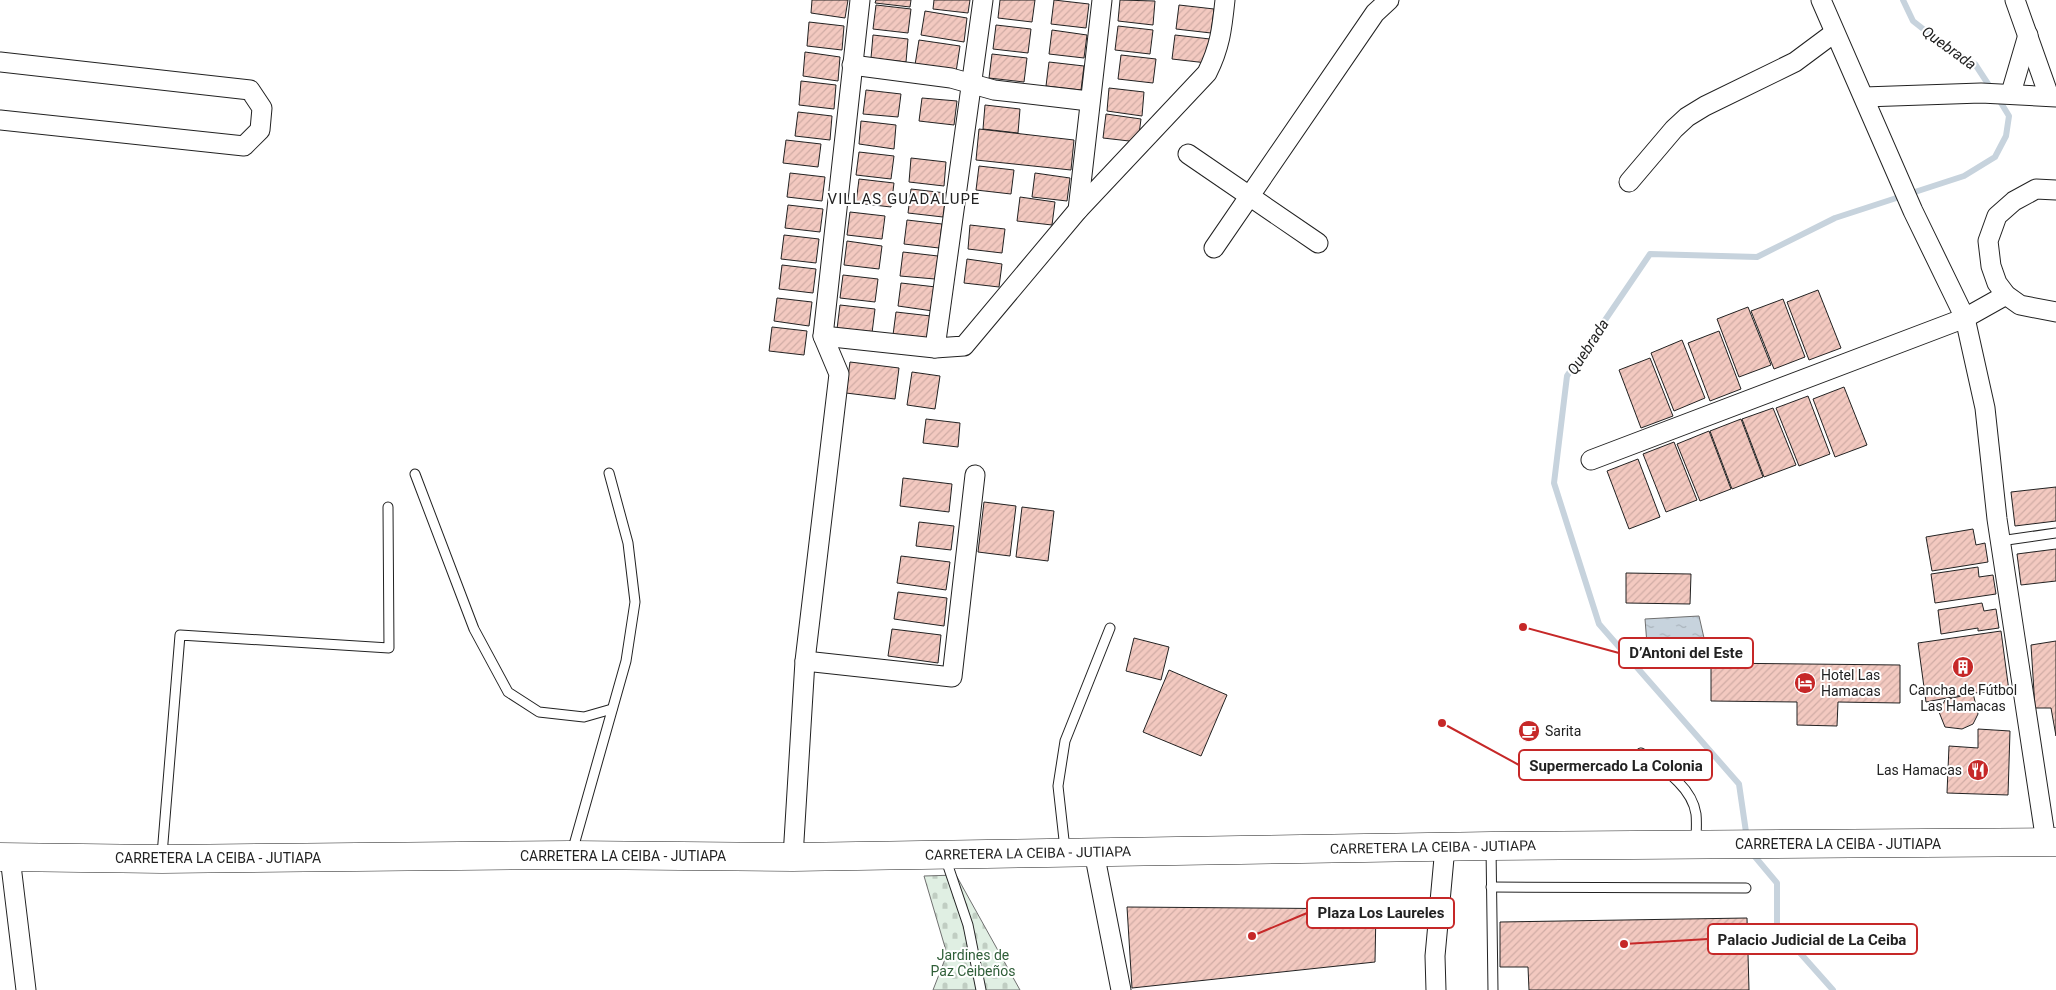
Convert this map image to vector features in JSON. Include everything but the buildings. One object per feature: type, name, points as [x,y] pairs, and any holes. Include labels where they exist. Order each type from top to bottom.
[{"type":"main road","name":"CARRETERA LA CEIBA - JUTIAPA","points":[[5,857],[162,859],[571,855],[793,857],[1491,846],[2051,842]]},
{"type":"street","points":[[793,857],[805,661],[839,374],[822,336],[860,0]]},
{"type":"street","points":[[935,348],[983,0]]},
{"type":"street","points":[[1078,210],[1102,0]]},
{"type":"street","points":[[822,336],[935,348],[964,346],[1078,210],[1207,73],[1218,48],[1225,0]]},
{"type":"street","points":[[1214,248],[1375,14],[1389,0]]},
{"type":"street","points":[[1821,0],[1900,183],[1965,318],[1985,408],[2000,541],[2051,842]]},
{"type":"street","points":[[1864,97],[1981,93],[2052,96],[2016,0]]},
{"type":"street","points":[[1629,182],[1674,129],[1687,118],[1705,106],[1782,70],[1834,33]]},
{"type":"street","points":[[2010,93],[2028,35]]},
{"type":"street","points":[[0,62],[250,90],[262,108],[260,130],[244,146],[0,120]]},
{"type":"street","points":[[852,65],[950,78],[994,90],[1090,101]]},
{"type":"street","points":[[1188,154],[1318,243]]},
{"type":"street","points":[[2056,190],[2036,190],[2014,201],[1997,216],[1988,241],[1996,283],[2006,295],[2020,305],[2056,312]]},
{"type":"street","points":[[1591,460],[1965,318],[2006,295]]},
{"type":"street","points":[[805,661],[952,677],[975,475]]},
{"type":"street","points":[[1436,990],[1435,956],[1445,847]]},
{"type":"street","points":[[1094,852],[1121,990]]},
{"type":"street","points":[[5,857],[26,990]]},
{"type":"lane","points":[[571,855],[626,661],[635,602],[628,543],[609,473]]},
{"type":"lane","points":[[415,474],[474,629],[508,692],[539,712],[584,717],[612,709]]},
{"type":"lane","points":[[162,859],[180,635],[389,648],[388,507]]},
{"type":"lane","points":[[2000,541],[2056,533]]},
{"type":"lane","points":[[1065,852],[1058,786],[1065,741],[1110,628]]},
{"type":"lane","points":[[1641,753],[1666,771],[1688,795],[1696,813],[1701,844]]},
{"type":"lane","points":[[1491,846],[1493,990]]},
{"type":"lane","points":[[944,854],[968,925],[981,990]]},
{"type":"lane","points":[[1491,887],[1746,888]]},
{"type":"green space","name":"Jardines de Paz Ceibeños","points":[[956,875],[1020,990],[933,990],[947,954],[924,876]]},
{"type":"water","points":[[1699,616],[1704,638],[1699,653],[1648,657],[1645,619]]},
{"type":"waterway","name":"Quebrada","points":[[1903,0],[1913,21],[1946,47],[1975,64],[1992,90]]},
{"type":"waterway","name":"Quebrada","points":[[1747,839],[1739,784],[1599,624],[1554,483],[1567,376],[1650,254],[1757,257],[1835,218],[1964,176],[1995,157],[2006,136],[2009,116],[1998,98]]},
{"type":"waterway","name":"Quebrada","points":[[1751,852],[1777,883],[1777,927],[1833,990]]},
{"type":"place","name":"D’Antoni del Este","points":[[1523,627]]},
{"type":"place","name":"Cancha de Fútbol Las Hamacas","points":[[1963,667]]},
{"type":"place","name":"Hotel Las Hamacas","points":[[1805,683]]},
{"type":"place","name":"Supermercado La Colonia","points":[[1442,723]]},
{"type":"place","name":"Sarita","points":[[1529,731]]},
{"type":"place","name":"Las Hamacas","points":[[1978,770]]},
{"type":"place","name":"Plaza Los Laureles","points":[[1252,936]]},
{"type":"place","name":"Palacio Judicial de La Ceiba","points":[[1624,944]]},
{"type":"district","name":"VILLAS GUADALUPE","points":[[904,199]]}]
